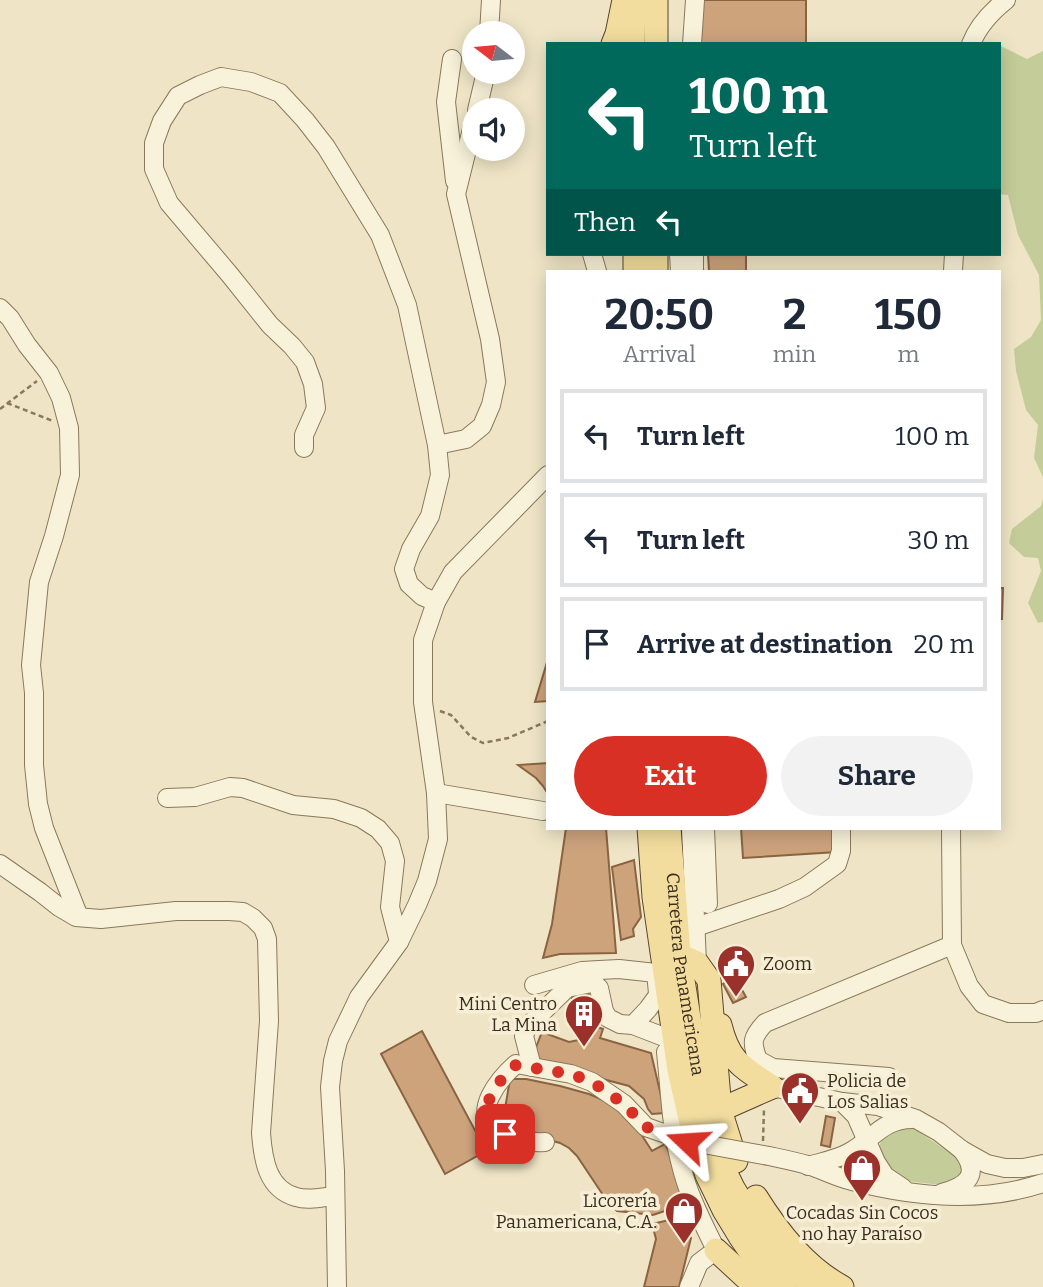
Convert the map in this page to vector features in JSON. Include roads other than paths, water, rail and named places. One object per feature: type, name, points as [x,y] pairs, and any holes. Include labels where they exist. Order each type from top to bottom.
[{"type":"main road","points":[[614,42],[624,0]]},
{"type":"main road","points":[[633,42],[634,0]]},
{"type":"main road","points":[[656,0],[656,42]]},
{"type":"main road","name":"Carretera Panamericana","points":[[649,830],[654,897],[680,1070],[696,1142],[724,1210],[741,1238],[761,1267],[785,1287]]},
{"type":"main road","name":"Carretera Panamericana","points":[[669,830],[695,966],[705,1118],[719,1159],[750,1216],[789,1267],[822,1287]]},
{"type":"main road","points":[[654,897],[657,984]]},
{"type":"main road","points":[[695,966],[724,1043],[738,1064],[768,1089],[720,1110]]},
{"type":"main road","points":[[695,966],[720,1110],[737,1166],[764,1209],[800,1256],[825,1278],[842,1287]]},
{"type":"main road","points":[[716,1251],[756,1287]]},
{"type":"street","points":[[490,21],[491,0]]},
{"type":"street","points":[[680,42],[683,0]]},
{"type":"street","points":[[692,42],[695,0]]},
{"type":"street","points":[[972,42],[976,33],[1006,0]]},
{"type":"street","points":[[437,445],[466,439],[482,426],[491,405],[496,382],[490,339],[456,194],[446,102],[452,59]]},
{"type":"street","points":[[304,448],[304,435],[316,408],[313,384],[305,362],[270,325],[169,204],[154,169],[154,144],[162,121],[178,96],[221,78],[251,82],[280,93],[326,147],[380,235],[407,305],[437,445],[440,475],[430,516],[411,549],[404,569],[409,584],[422,596],[436,602]]},
{"type":"street","points":[[456,194],[464,161]]},
{"type":"street","points":[[0,308],[49,373],[61,398],[69,428],[70,475],[39,582],[31,665],[38,804],[44,828],[79,917]]},
{"type":"street","points":[[337,1287],[330,1087],[333,1061],[338,1041],[359,997],[398,942],[417,905],[438,839],[436,793],[423,700],[423,640],[436,602],[453,572],[546,477]]},
{"type":"street","points":[[167,798],[195,797],[230,787],[243,788],[293,806],[334,808],[361,818],[379,830],[390,843],[395,861],[390,906],[398,942]]},
{"type":"street","points":[[436,793],[543,811]]},
{"type":"street","points":[[691,830],[696,927],[695,966]]},
{"type":"street","points":[[705,830],[708,904]]},
{"type":"street","points":[[696,927],[779,900],[805,887],[837,864],[841,851],[841,830]]},
{"type":"street","points":[[951,830],[952,945],[968,986],[983,1004],[1009,1013],[1036,1013],[1043,1010]]},
{"type":"street","points":[[0,864],[59,907],[79,917],[109,918],[176,911],[229,911],[243,912],[253,918],[263,928],[267,939],[269,1021],[261,1133],[267,1167],[271,1179],[294,1197],[306,1199],[335,1196]]},
{"type":"street","points":[[889,1077],[773,1068],[758,1060],[753,1046],[756,1033],[765,1023],[952,945]]},
{"type":"street","points":[[534,985],[582,971],[619,969],[657,984]]},
{"type":"street","points":[[529,1071],[524,1036],[527,1027],[567,988],[593,983],[608,1018],[664,1037]]},
{"type":"street","points":[[633,1025],[648,1009],[657,984]]},
{"type":"street","points":[[657,984],[681,1140],[681,1167],[716,1251],[699,1264],[689,1287]]},
{"type":"street","points":[[545,1142],[530,1142],[495,1130],[487,1118],[487,1104],[494,1088],[516,1065],[529,1071],[571,1074],[592,1082],[624,1104],[646,1127],[681,1140],[766,1155],[850,1181],[932,1195],[983,1196],[1043,1183]]},
{"type":"street","points":[[768,1089],[878,1106],[916,1119],[987,1164],[1005,1168],[1043,1164]]},
{"type":"street","points":[[842,1101],[856,1116],[885,1176],[910,1192]]},
{"type":"street","points":[[808,1166],[850,1153],[890,1123],[916,1119]]},
{"type":"street","points":[[932,1195],[962,1186],[968,1179],[968,1158],[962,1150]]},
{"type":"place","name":"Zoom","points":[[736,998]]},
{"type":"place","name":"Mini Centro La Mina","points":[[584,1048]]},
{"type":"place","name":"Policia de Los Salias","points":[[800,1125]]},
{"type":"place","name":"Cocadas Sin Cocos no hay Paraíso","points":[[862,1202]]},
{"type":"place","name":"Licorería Panamericana, C.A.","points":[[684,1245]]}]
